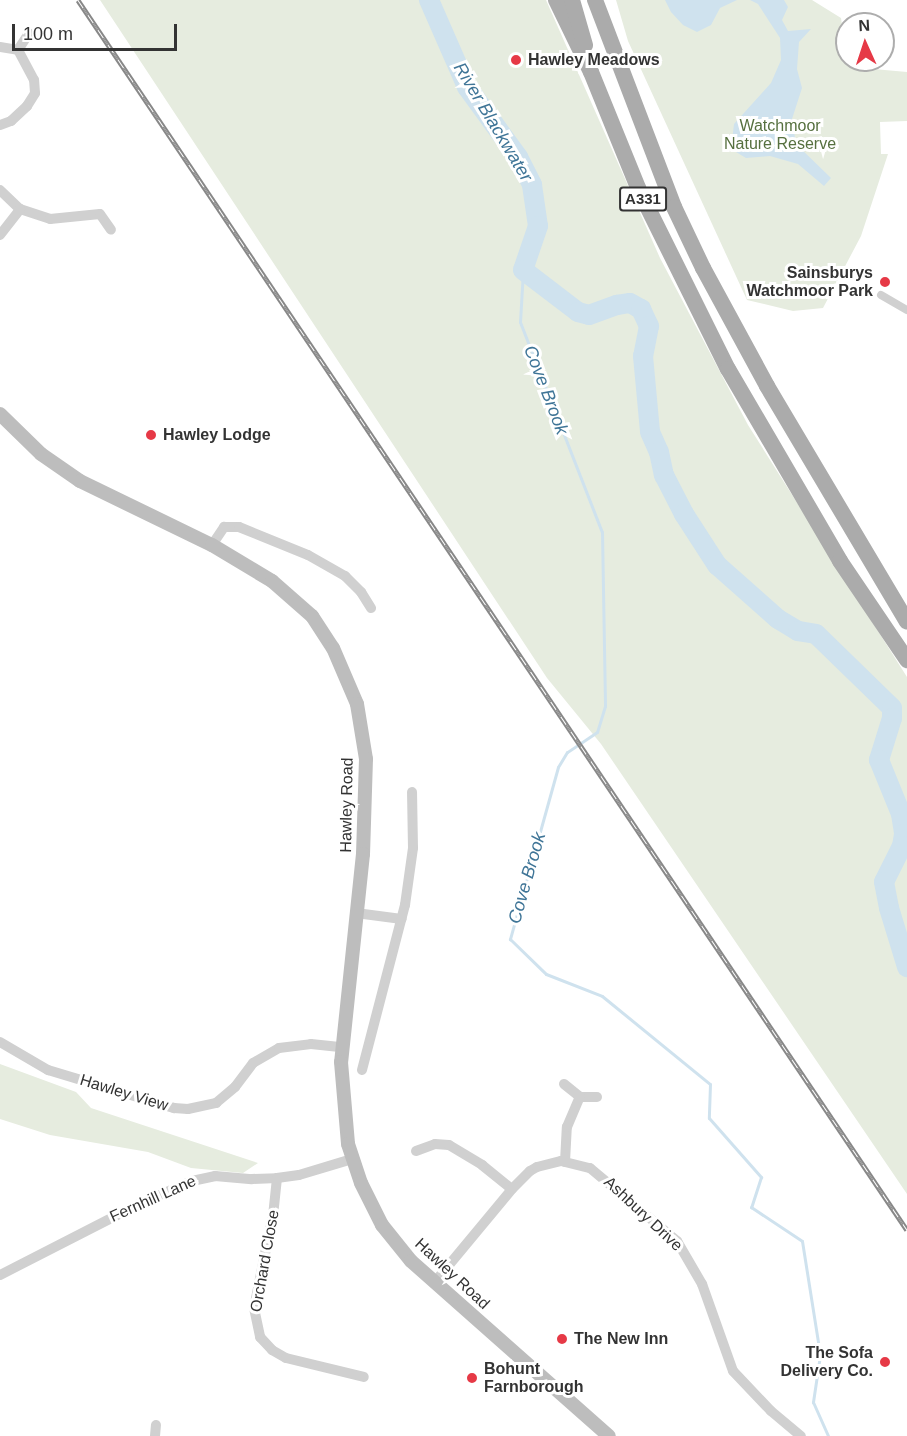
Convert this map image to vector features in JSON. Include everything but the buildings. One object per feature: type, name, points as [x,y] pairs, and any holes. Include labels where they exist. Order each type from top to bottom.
[{"type":"main road","name":"A331","points":[[556,0],[591,72],[638,188],[728,369],[840,561],[907,660]]},
{"type":"main road","name":"A331","points":[[572,0],[580,22],[591,72]]},
{"type":"main road","name":"A331","points":[[595,0],[674,207],[703,268],[761,375],[907,622]]},
{"type":"main road","name":"Hawley Road","points":[[0,414],[33,447],[80,481],[212,544],[254,568],[300,604],[333,648],[350,683],[361,722],[367,774],[364,842],[342,1047],[342,1099],[352,1159],[371,1207],[382,1225],[411,1261],[609,1436]]},
{"type":"street","points":[[18,50],[30,33]]},
{"type":"street","points":[[0,47],[18,50]]},
{"type":"street","points":[[0,125],[11,121],[27,106],[35,93],[34,80],[18,50]]},
{"type":"street","points":[[0,190],[20,209],[50,219],[100,214],[111,230]]},
{"type":"street","points":[[0,235],[20,209]]},
{"type":"street","points":[[881,296],[907,310]]},
{"type":"street","points":[[212,544],[224,527],[239,527],[308,555],[345,576],[362,592],[371,608]]},
{"type":"street","points":[[362,1070],[402,919],[413,848],[412,792]]},
{"type":"street","points":[[356,913],[402,919]]},
{"type":"street","name":"Hawley View","points":[[0,1042],[48,1070],[174,1108],[188,1109],[216,1103],[235,1087],[253,1063],[279,1048],[311,1044],[342,1047]]},
{"type":"street","points":[[564,1084],[580,1097],[597,1097]]},
{"type":"street","points":[[565,1162],[567,1127],[580,1097]]},
{"type":"street","points":[[416,1151],[435,1144],[449,1145],[482,1165],[512,1189]]},
{"type":"street","name":"Fernhill Lane","points":[[0,1275],[128,1209],[192,1181],[215,1176],[252,1179],[277,1178],[308,1173],[352,1159]]},
{"type":"street","name":"Ashbury Drive","points":[[434,1282],[512,1189],[537,1167],[565,1162],[579,1164],[600,1174],[676,1241],[702,1284],[733,1371],[771,1411],[801,1436]]},
{"type":"street","name":"Orchard Close","points":[[277,1178],[273,1214],[254,1308],[260,1337],[272,1350],[286,1358],[364,1377]]},
{"type":"green space","name":"Hawley Meadows","points":[[100,0],[546,0],[660,258],[748,425],[907,677],[907,1194],[601,744],[547,678]]},
{"type":"green space","name":"Watchmoor Nature Reserve","points":[[616,0],[812,0],[835,14],[835,72],[907,72],[907,121],[880,122],[881,154],[888,154],[861,236],[823,308],[793,311],[747,300],[628,41]]},
{"type":"green space","points":[[0,1064],[76,1092],[91,1108],[258,1163],[243,1173],[191,1168],[148,1152],[50,1135],[0,1119]]},
{"type":"water","points":[[665,0],[737,0],[720,8],[711,25],[697,32],[683,25],[671,12]]},
{"type":"water","points":[[750,0],[784,0],[788,7],[782,20],[788,31],[811,29],[799,42],[797,69],[802,88],[792,119],[796,144],[831,178],[824,186],[798,164],[770,156],[746,158],[731,149],[734,124],[771,83],[781,60],[780,38],[758,4]]},
{"type":"waterway","name":"River Blackwater","points":[[429,0],[467,87],[518,157],[532,185],[538,226],[523,270],[578,312],[589,315],[630,303],[641,309],[649,326],[643,356],[650,432],[659,452],[664,475],[684,514],[717,565],[778,619],[798,631],[816,634],[892,708],[892,718],[879,760],[901,814],[904,834],[902,846],[884,882],[889,908],[907,967]]},
{"type":"waterway","name":"Cove Brook","points":[[523,270],[520,322],[602,532],[605,706],[597,732],[567,752],[558,767],[510,939],[546,974],[602,996],[710,1084],[709,1118],[761,1177],[751,1207],[802,1241],[820,1355],[813,1402],[828,1436]]},
{"type":"railway","points":[[78,0],[907,1230]]},
{"type":"place","name":"Hawley Meadows","points":[[516,60]]},
{"type":"place","name":"Sainsburys Watchmoor Park","points":[[885,282]]},
{"type":"place","name":"Hawley Lodge","points":[[151,435]]},
{"type":"place","name":"The New Inn","points":[[562,1339]]},
{"type":"place","name":"The Sofa Delivery Co.","points":[[885,1362]]},
{"type":"place","name":"Bohunt Farnborough","points":[[472,1378]]}]
